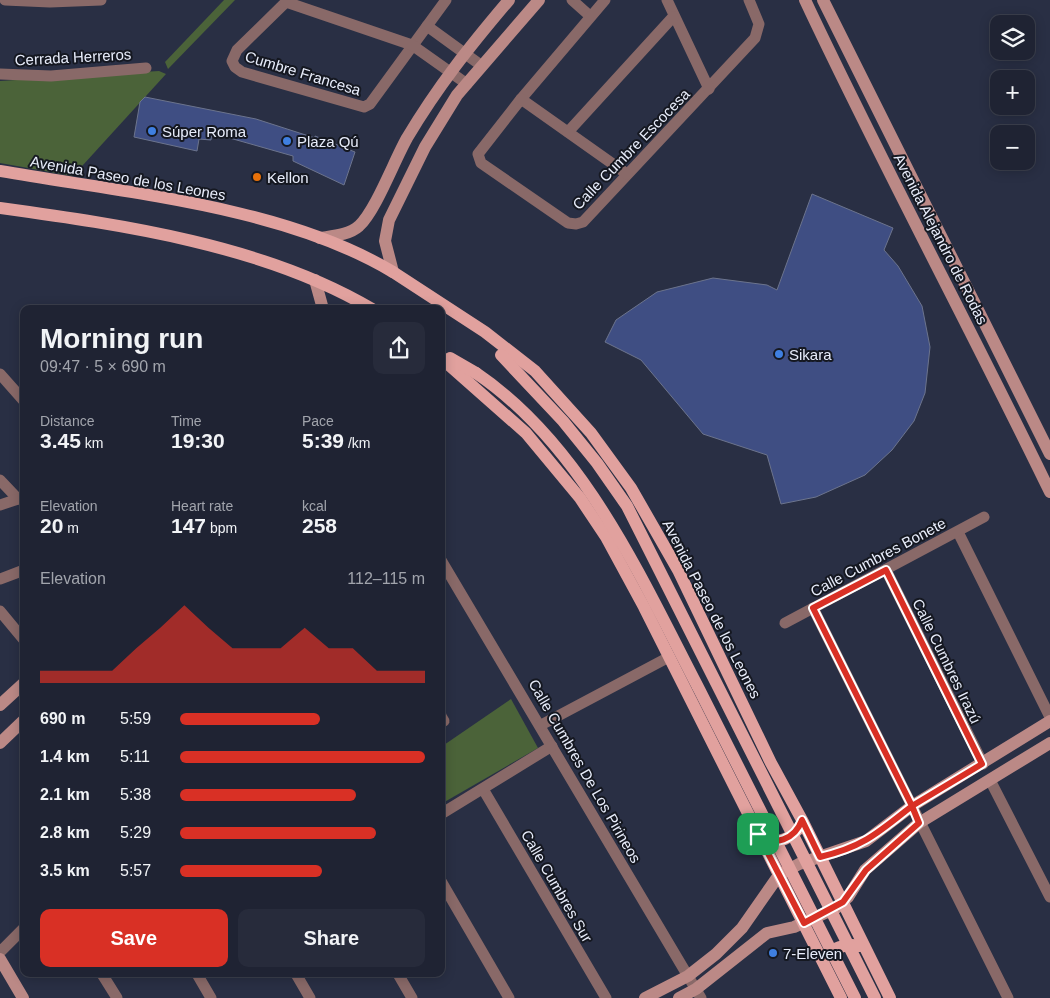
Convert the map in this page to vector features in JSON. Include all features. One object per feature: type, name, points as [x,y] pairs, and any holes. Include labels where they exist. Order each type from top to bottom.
[{"type":"main road","name":"Avenida Paseo de los Leones","points":[[2,172],[160,197],[265,221],[320,238],[378,264],[443,305]]},
{"type":"main road","points":[[0,208],[108,225],[215,247],[258,258],[315,280],[364,305]]},
{"type":"main road","name":"Avenida Paseo de los Leones","points":[[445,306],[488,335],[549,385],[591,433],[631,488],[678,570],[767,754],[802,820],[890,998]]},
{"type":"main road","points":[[488,335],[501,355],[564,421],[597,463],[627,506],[875,998]]},
{"type":"main road","points":[[445,355],[476,373],[506,395],[546,436],[606,515],[665,621],[856,998]]},
{"type":"main road","points":[[445,362],[526,433],[580,498],[606,537],[669,657],[841,998]]},
{"type":"main road","points":[[758,834],[770,842],[778,841],[797,831],[802,820]]},
{"type":"main road","points":[[823,961],[828,953],[844,946],[852,944],[865,950]]},
{"type":"street","points":[[5,0],[50,2],[101,0]]},
{"type":"street","points":[[412,46],[446,0]]},
{"type":"street","points":[[320,238],[347,233],[359,226],[371,209],[407,138],[450,71],[509,0]]},
{"type":"street","points":[[393,272],[385,240],[389,220],[425,147],[442,118],[467,84],[538,0]]},
{"type":"street","points":[[572,0],[590,16]]},
{"type":"street","name":"Calle Cumbre Escocesa","points":[[606,0],[590,16],[520,99],[480,150],[478,158],[481,163],[568,223],[576,224],[583,222],[756,38],[759,24],[750,0]]},
{"type":"street","points":[[667,0],[709,89]]},
{"type":"street","name":"Avenida Alejandro de Rodas","points":[[805,0],[880,157],[958,306],[1050,492]]},
{"type":"street","name":"Avenida Alejandro de Rodas","points":[[823,0],[1050,454]]},
{"type":"street","points":[[287,1],[412,46],[467,84]]},
{"type":"street","name":"Cumbre Francesa","points":[[287,1],[233,55],[232,61],[235,67],[251,75],[356,107],[364,107],[370,104],[412,46]]},
{"type":"street","points":[[568,132],[673,16]]},
{"type":"street","points":[[427,26],[482,66]]},
{"type":"street","name":"Cerrada Herreros","points":[[0,74],[51,76],[146,68]]},
{"type":"street","points":[[520,99],[628,174]]},
{"type":"street","points":[[315,280],[323,305]]},
{"type":"street","points":[[0,374],[20,396]]},
{"type":"street","points":[[0,480],[20,497]]},
{"type":"street","points":[[0,505],[20,498]]},
{"type":"street","name":"Calle Cumbres Bonete","points":[[785,623],[984,517]]},
{"type":"street","points":[[958,532],[1050,717]]},
{"type":"street","name":"Calle Cumbres De Los Pirineos","points":[[445,567],[541,725],[698,994]]},
{"type":"street","name":"Calle Cumbres Irazú","points":[[886,570],[982,764]]},
{"type":"street","points":[[0,579],[20,572]]},
{"type":"street","points":[[813,608],[1008,998]]},
{"type":"street","points":[[0,611],[20,635]]},
{"type":"street","points":[[541,725],[669,657]]},
{"type":"street","points":[[0,706],[20,688]]},
{"type":"street","points":[[645,998],[688,976],[716,954],[742,928],[779,875],[820,857],[852,848],[866,841],[912,806],[1050,721]]},
{"type":"street","points":[[0,743],[20,724]]},
{"type":"street","points":[[679,998],[698,994],[767,933],[804,923],[843,902],[866,870],[919,823],[1050,743]]},
{"type":"street","points":[[445,812],[552,746]]},
{"type":"street","points":[[990,780],[1050,897]]},
{"type":"street","name":"Calle Cumbres Sur","points":[[483,789],[606,998]]},
{"type":"street","points":[[445,888],[509,998]]},
{"type":"street","points":[[0,952],[20,932]]},
{"type":"street","points":[[0,959],[23,998]]},
{"type":"street","points":[[104,977],[116,998]]},
{"type":"street","points":[[199,977],[212,998]]},
{"type":"street","points":[[298,977],[310,998]]},
{"type":"street","points":[[400,977],[412,998]]},
{"type":"green space","points":[[224,0],[235,0],[168,69],[165,62]]},
{"type":"green space","points":[[159,71],[166,74],[73,176],[0,163],[0,81]]},
{"type":"green space","points":[[511,699],[538,748],[445,802],[445,744]]},
{"type":"building","name":"Plaza Qú","points":[[145,97],[256,119],[315,138],[315,136],[355,152],[344,185],[293,161],[293,156],[212,133],[211,140],[199,139],[197,151],[134,137],[140,102]]},
{"type":"building","name":"Sikara","points":[[812,194],[893,228],[884,250],[898,266],[922,306],[930,347],[925,393],[914,421],[892,450],[865,475],[816,497],[781,504],[767,455],[703,434],[641,360],[605,342],[616,320],[657,292],[713,278],[767,285],[777,290]]},
{"type":"place","name":"Súper Roma","points":[[152,131]]},
{"type":"place","name":"Plaza Qú","points":[[287,141]]},
{"type":"place","name":"Kellon","points":[[257,177]]},
{"type":"place","name":"Sikara","points":[[779,354]]},
{"type":"place","name":"7-Eleven","points":[[773,953]]},
{"type":"route","points":[[758,834],[764,840],[770,842],[778,841],[797,831],[802,820],[820,857],[852,848],[866,841],[912,806],[813,608],[886,570],[982,764],[912,806],[919,823],[866,870],[843,902],[836,908],[804,923],[758,834]]}]
